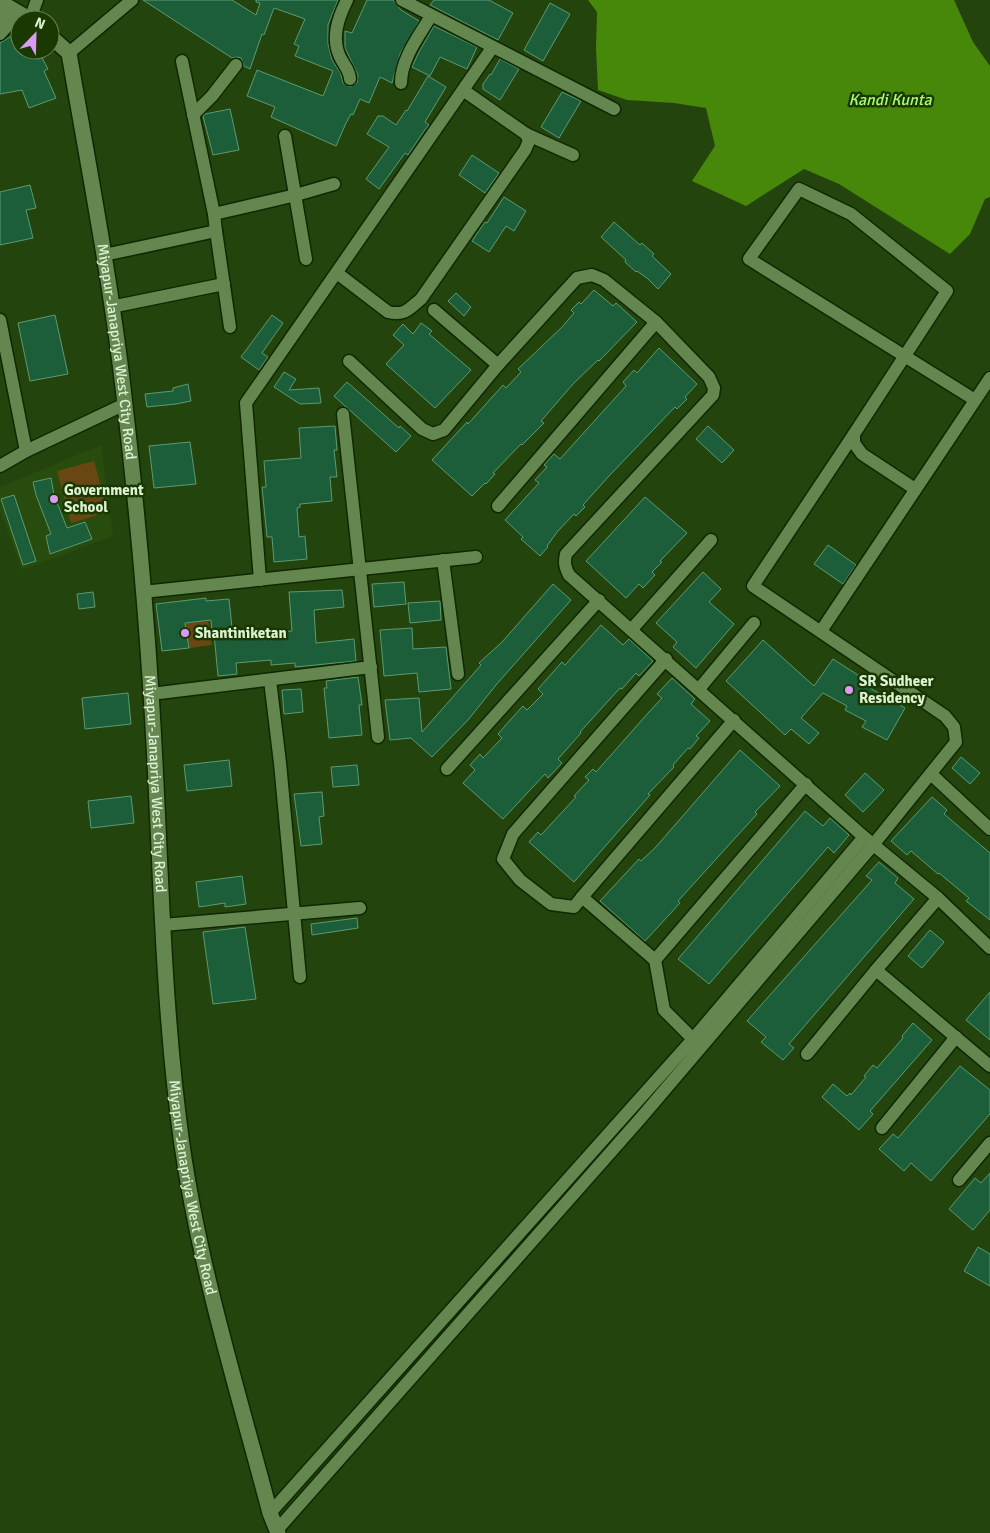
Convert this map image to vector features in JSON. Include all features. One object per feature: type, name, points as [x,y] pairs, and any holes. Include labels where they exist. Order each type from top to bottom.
[{"type":"street","points":[[27,10],[37,0]]},
{"type":"street","points":[[60,45],[69,53],[132,0]]},
{"type":"street","points":[[347,0],[338,19],[336,30],[339,56],[350,74],[350,79]]},
{"type":"street","points":[[402,0],[492,48],[614,109]]},
{"type":"street","points":[[0,2],[10,16]]},
{"type":"street","points":[[401,83],[402,68],[431,16]]},
{"type":"street","points":[[260,580],[246,403],[492,48]]},
{"type":"street","name":"Miyapur-Janapriya West City Road","points":[[69,53],[104,255],[125,404],[151,694],[163,925],[174,1080],[185,1158],[205,1267],[270,1513],[277,1532]]},
{"type":"street","points":[[182,61],[214,214],[230,327]]},
{"type":"street","points":[[193,115],[212,96],[236,65]]},
{"type":"street","points":[[463,90],[526,134],[573,155]]},
{"type":"street","points":[[337,273],[388,312],[398,314],[405,312],[422,299],[525,150],[529,141],[526,134]]},
{"type":"street","points":[[285,136],[306,260]]},
{"type":"street","points":[[214,214],[334,184]]},
{"type":"street","points":[[270,1513],[869,841],[931,774],[956,742],[954,727],[945,716],[753,586],[854,434],[904,356],[947,291],[851,214],[799,189],[749,259],[904,356],[975,400]]},
{"type":"street","points":[[104,255],[216,231]]},
{"type":"street","points":[[349,361],[422,429],[433,434],[444,430],[498,365],[577,278],[592,275],[604,280],[656,322],[709,377],[714,388],[713,395],[566,554],[564,563],[569,574],[869,841],[938,898],[990,948]]},
{"type":"street","points":[[111,307],[224,284]]},
{"type":"street","points":[[434,310],[498,365]]},
{"type":"street","points":[[0,320],[26,452]]},
{"type":"street","points":[[498,506],[656,322]]},
{"type":"street","points":[[822,631],[990,378]]},
{"type":"street","points":[[0,466],[125,404]]},
{"type":"street","points":[[343,414],[378,737]]},
{"type":"street","points":[[854,434],[854,443],[862,454],[915,489]]},
{"type":"street","points":[[632,629],[711,540]]},
{"type":"street","points":[[143,592],[476,557]]},
{"type":"street","points":[[444,560],[458,674]]},
{"type":"street","points":[[446,769],[599,600]]},
{"type":"street","points":[[699,689],[754,623]]},
{"type":"street","points":[[666,659],[513,834],[503,859],[520,880],[551,904],[574,907],[734,720]]},
{"type":"street","points":[[151,694],[371,667]]},
{"type":"street","points":[[270,680],[280,763],[300,977]]},
{"type":"street","points":[[931,774],[990,829]]},
{"type":"street","points":[[654,960],[806,784]]},
{"type":"street","points":[[277,1532],[640,1119],[869,841]]},
{"type":"street","points":[[582,897],[654,960],[664,1010],[693,1038]]},
{"type":"street","points":[[807,1054],[938,898]]},
{"type":"street","points":[[163,925],[360,908]]},
{"type":"street","points":[[876,970],[990,1066]]},
{"type":"street","points":[[882,1128],[956,1037]]},
{"type":"street","points":[[959,1180],[990,1143]]},
{"type":"shaded area","name":"Government School","points":[[101,445],[113,536],[22,570],[0,511],[0,487]]},
{"type":"shaded area","points":[[94,461],[108,512],[71,523],[57,471]]},
{"type":"shaded area","points":[[208,620],[212,645],[189,648],[185,623]]},
{"type":"water","name":"Kandi Kunta","points":[[588,0],[954,0],[973,42],[990,66],[990,197],[985,199],[970,234],[950,254],[839,184],[804,169],[746,206],[692,181],[715,146],[706,108],[674,103],[627,100],[598,90],[597,12]]},
{"type":"building","points":[[143,0],[232,0],[256,15],[260,3],[256,2],[256,0],[338,0],[328,25],[328,44],[332,60],[341,74],[343,83],[350,87],[357,83],[358,75],[345,48],[345,31],[352,33],[367,0],[393,0],[401,10],[419,21],[400,54],[392,83],[380,77],[369,103],[360,99],[353,115],[351,114],[346,123],[336,146],[271,117],[275,107],[247,96],[257,70],[323,96],[333,71],[295,56],[299,46],[294,44],[305,19],[274,8],[264,35],[262,34],[250,69],[244,66],[241,58],[232,58]]},
{"type":"building","points":[[434,0],[489,0],[513,13],[498,40],[430,5]]},
{"type":"building","points":[[550,3],[570,14],[543,61],[524,50]]},
{"type":"building","points":[[434,26],[477,47],[467,69],[440,57],[430,76],[412,67]]},
{"type":"building","points":[[10,37],[10,60],[43,60],[48,69],[44,71],[56,98],[29,108],[22,90],[0,94],[0,43]]},
{"type":"building","points":[[500,59],[519,69],[500,100],[483,89],[483,84],[491,75]]},
{"type":"building","points":[[428,76],[446,87],[425,122],[429,125],[408,155],[405,153],[379,189],[366,179],[389,147],[367,134],[378,116],[383,116],[396,125],[407,111]]},
{"type":"building","points":[[562,92],[581,101],[559,138],[541,127]]},
{"type":"building","points":[[230,109],[239,150],[213,155],[203,116]]},
{"type":"building","points":[[472,155],[499,173],[485,193],[459,175]]},
{"type":"building","points":[[30,185],[36,208],[26,210],[33,238],[0,245],[0,192]]},
{"type":"building","points":[[504,197],[526,211],[514,231],[506,226],[489,252],[472,241],[485,222],[487,223]]},
{"type":"building","points":[[614,222],[640,245],[642,243],[654,254],[652,256],[671,274],[658,289],[647,278],[636,272],[625,262],[626,260],[601,237]]},
{"type":"building","points":[[594,290],[613,306],[616,303],[637,322],[599,361],[573,384],[541,421],[544,423],[521,444],[493,473],[495,474],[486,484],[472,496],[432,460],[503,385],[506,388],[521,372],[518,369],[562,327],[574,313],[571,310],[579,302],[581,304]]},
{"type":"building","points":[[456,293],[471,307],[464,316],[448,301]]},
{"type":"building","points":[[55,315],[68,374],[30,381],[18,323]]},
{"type":"building","points":[[272,315],[283,323],[262,353],[268,357],[259,370],[241,357]]},
{"type":"building","points":[[421,323],[432,331],[429,334],[471,370],[435,408],[386,364],[404,345],[393,335],[403,324],[413,334]]},
{"type":"building","points":[[659,348],[697,384],[685,397],[687,399],[677,409],[675,407],[609,476],[583,505],[585,507],[576,516],[574,514],[557,532],[540,556],[521,539],[523,537],[505,520],[539,483],[535,480],[547,467],[544,465],[554,454],[560,459],[626,386],[623,382],[634,370],[637,373]]},
{"type":"building","points":[[284,372],[296,379],[289,390],[319,388],[321,403],[300,404],[274,387]]},
{"type":"building","points":[[347,382],[399,428],[400,426],[411,436],[396,452],[334,396]]},
{"type":"building","points":[[188,384],[191,401],[147,407],[145,394],[173,391],[173,388]]},
{"type":"building","points":[[335,426],[337,450],[334,450],[337,477],[330,477],[332,501],[300,504],[300,507],[297,508],[299,537],[305,536],[307,559],[274,562],[272,537],[267,537],[262,487],[266,487],[264,461],[301,458],[299,428]]},
{"type":"building","points":[[708,426],[734,450],[722,463],[696,439]]},
{"type":"building","points":[[190,442],[196,484],[154,488],[149,446]]},
{"type":"building","points":[[51,478],[54,495],[67,528],[85,522],[92,539],[50,554],[46,536],[51,534],[33,482]]},
{"type":"building","points":[[14,495],[36,561],[23,565],[1,499]]},
{"type":"building","points":[[645,497],[687,533],[660,561],[662,562],[652,572],[655,575],[643,588],[639,584],[626,598],[586,561]]},
{"type":"building","points":[[828,545],[856,565],[843,584],[814,564]]},
{"type":"building","points":[[703,572],[721,589],[709,602],[734,624],[696,668],[673,647],[677,642],[656,623]]},
{"type":"building","points":[[404,582],[406,604],[374,607],[372,584]]},
{"type":"building","points":[[553,584],[571,600],[496,685],[468,720],[432,757],[411,738],[390,740],[385,700],[419,698],[422,732],[481,665],[479,663],[502,642]]},
{"type":"building","points":[[342,590],[344,607],[314,610],[316,643],[354,639],[356,661],[295,667],[295,663],[271,665],[271,660],[236,663],[237,674],[218,676],[211,620],[185,623],[189,648],[162,651],[156,604],[206,598],[206,601],[229,599],[233,637],[292,631],[289,592]]},
{"type":"building","points":[[93,592],[95,607],[79,609],[77,594]]},
{"type":"building","points":[[440,601],[441,620],[410,623],[408,603]]},
{"type":"building","points":[[601,625],[623,645],[629,639],[653,661],[639,676],[636,673],[622,689],[620,688],[558,759],[562,763],[548,778],[545,774],[503,819],[463,783],[475,770],[470,765],[480,754],[483,758],[502,738],[498,734],[512,718],[523,706],[527,710],[543,694],[538,689],[562,662],[565,665]]},
{"type":"building","points":[[412,628],[413,649],[446,647],[451,689],[419,692],[417,673],[384,676],[380,630]]},
{"type":"building","points":[[763,640],[814,686],[833,659],[872,684],[870,688],[905,708],[887,740],[862,727],[866,721],[845,710],[847,706],[823,693],[801,718],[819,733],[809,744],[791,729],[785,735],[726,681]]},
{"type":"building","points":[[358,677],[362,705],[359,705],[362,735],[329,738],[324,688],[327,688],[326,681]]},
{"type":"building","points":[[672,678],[695,699],[691,704],[710,721],[696,736],[699,738],[690,749],[688,748],[673,765],[674,767],[648,794],[650,795],[574,882],[529,842],[538,832],[541,835],[576,797],[574,796],[589,780],[585,777],[593,769],[596,772],[662,698],[657,694]]},
{"type":"building","points":[[301,689],[303,712],[284,714],[282,690]]},
{"type":"building","points":[[128,693],[131,724],[85,729],[82,698]]},
{"type":"building","points":[[740,750],[780,786],[755,812],[757,814],[678,901],[680,903],[645,941],[600,901],[639,859],[641,861],[655,848]]},
{"type":"building","points":[[961,757],[980,773],[970,784],[952,768]]},
{"type":"building","points":[[229,760],[232,786],[187,791],[184,765]]},
{"type":"building","points":[[357,765],[359,785],[333,787],[331,767]]},
{"type":"building","points":[[865,773],[884,790],[863,812],[845,795]]},
{"type":"building","points":[[322,792],[324,816],[319,817],[322,844],[301,846],[294,794]]},
{"type":"building","points":[[131,796],[134,823],[91,828],[88,801]]},
{"type":"building","points":[[932,797],[947,810],[944,814],[990,853],[990,920],[966,901],[969,898],[939,873],[911,851],[907,855],[891,841]]},
{"type":"building","points":[[805,811],[823,826],[830,818],[849,835],[834,853],[828,847],[709,984],[678,959]]},
{"type":"building","points":[[879,862],[898,878],[895,883],[914,899],[789,1044],[794,1048],[783,1060],[761,1042],[766,1037],[747,1021],[872,880],[866,876]]},
{"type":"building","points":[[242,876],[246,904],[225,907],[225,903],[199,907],[196,882]]},
{"type":"building","points":[[357,918],[358,928],[312,935],[311,924]]},
{"type":"building","points":[[245,927],[256,999],[213,1004],[203,932]]},
{"type":"building","points":[[930,930],[944,942],[922,968],[908,956]]},
{"type":"building","points":[[990,992],[990,1040],[966,1020]]},
{"type":"building","points":[[913,1023],[932,1040],[870,1111],[873,1114],[859,1130],[822,1097],[833,1084],[847,1096],[850,1093],[851,1095],[873,1065],[877,1068],[903,1038],[902,1036]]},
{"type":"building","points":[[960,1066],[990,1090],[990,1114],[931,1181],[911,1163],[904,1171],[879,1149],[893,1134],[898,1138]]},
{"type":"building","points":[[990,1173],[990,1210],[973,1230],[949,1209],[975,1178],[981,1183]]},
{"type":"building","points":[[978,1247],[990,1254],[990,1286],[964,1271]]},
{"type":"place","name":"Government School","points":[[54,499]]},
{"type":"place","name":"Shantiniketan","points":[[185,633]]},
{"type":"place","name":"SR Sudheer Residency","points":[[849,690]]}]
